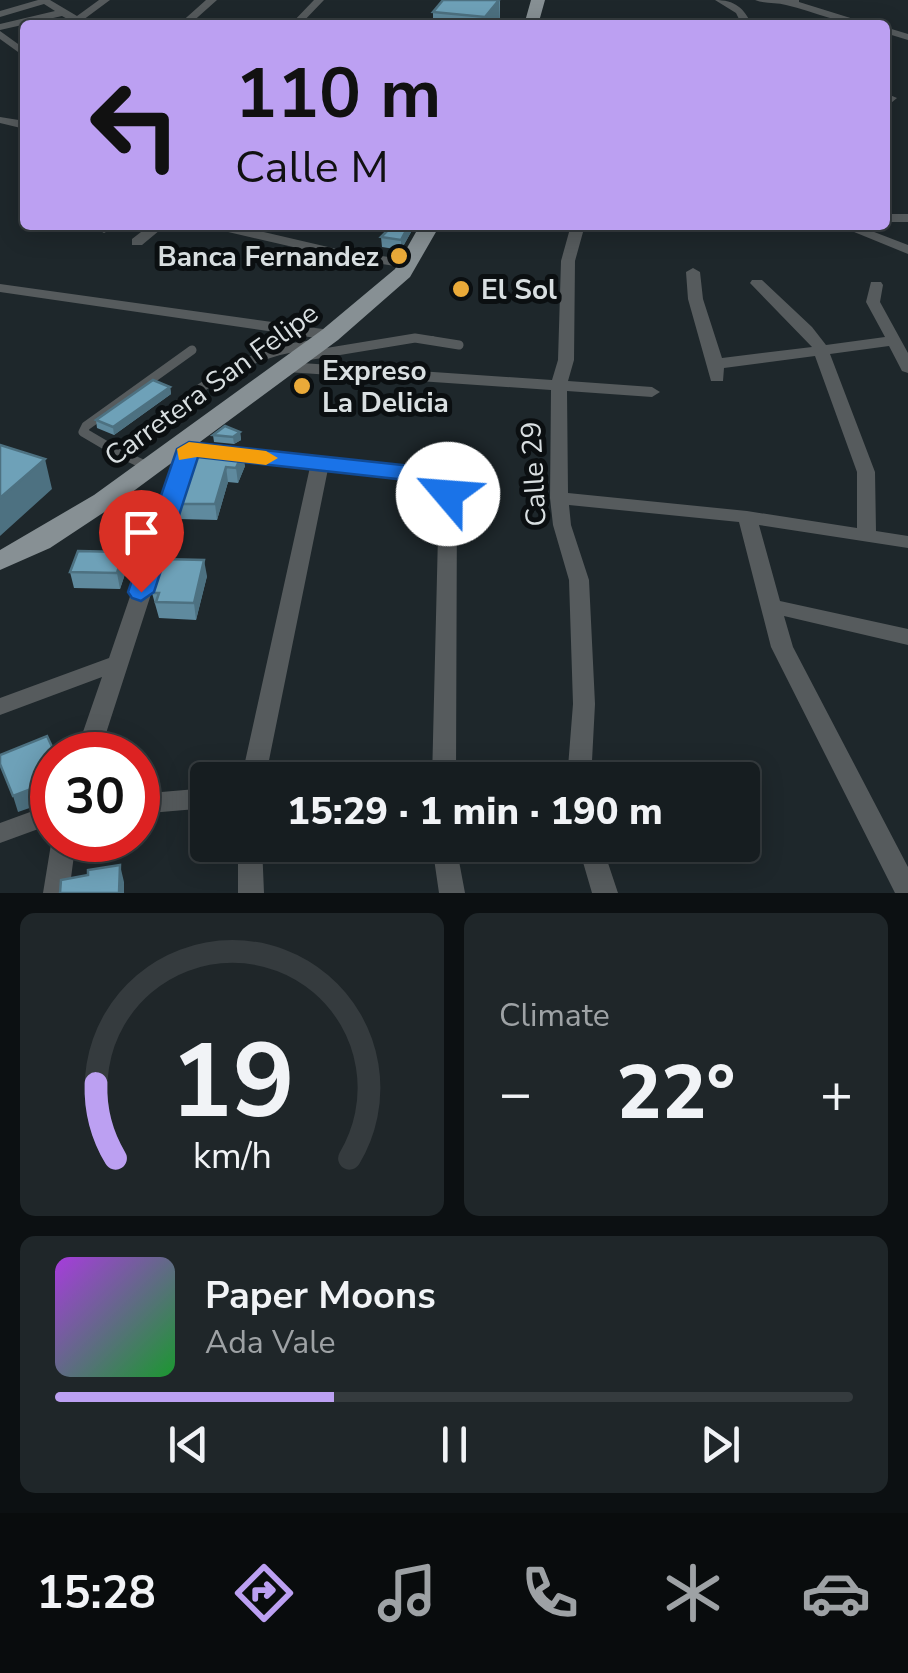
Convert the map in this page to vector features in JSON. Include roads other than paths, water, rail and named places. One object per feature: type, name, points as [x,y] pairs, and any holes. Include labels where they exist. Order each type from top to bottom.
[{"type":"main road","name":"Carretera San Felipe","points":[[0,561],[40,542],[182,448],[309,351],[409,264],[427,230]]},
{"type":"street","points":[[82,20],[105,0]]},
{"type":"street","points":[[189,20],[212,0]]},
{"type":"street","points":[[300,20],[319,0]]},
{"type":"street","points":[[720,0],[743,14],[745,20]]},
{"type":"street","points":[[760,0],[787,2],[850,20]]},
{"type":"street","points":[[787,2],[800,0]]},
{"type":"street","points":[[0,14],[51,2],[75,20]]},
{"type":"street","points":[[42,20],[66,12]]},
{"type":"street","points":[[137,242],[153,230]]},
{"type":"street","points":[[238,230],[341,254],[409,264]]},
{"type":"street","name":"Calle 29","points":[[577,230],[568,261],[566,360],[559,385],[559,498],[562,525],[579,580],[584,704],[580,762]]},
{"type":"street","points":[[857,230],[908,250]]},
{"type":"street","points":[[693,272],[692,300],[709,332],[716,371],[820,347],[892,340]]},
{"type":"street","points":[[757,282],[775,306],[813,336],[820,347],[866,472],[867,536]]},
{"type":"street","points":[[876,285],[873,302],[888,318],[892,340],[908,368]]},
{"type":"street","points":[[1,289],[309,351],[559,385],[652,392]]},
{"type":"street","points":[[95,732],[182,448],[430,475],[446,486],[444,762]]},
{"type":"street","points":[[257,762],[320,464]]},
{"type":"street","points":[[559,498],[746,517],[908,542]]},
{"type":"street","points":[[746,517],[782,647],[900,891]]},
{"type":"street","points":[[771,606],[908,636]]},
{"type":"street","points":[[0,706],[118,664]]},
{"type":"street","points":[[160,802],[190,800]]},
{"type":"street","points":[[0,833],[30,822]]},
{"type":"street","points":[[56,893],[61,862]]},
{"type":"street","points":[[250,862],[250,893]]},
{"type":"street","points":[[447,862],[452,893]]},
{"type":"street","points":[[595,862],[604,893]]},
{"type":"lane","points":[[117,452],[251,354],[287,345],[330,356],[414,334],[459,345]]},
{"type":"lane","points":[[149,467],[87,438],[82,432],[192,350]]},
{"type":"place","name":"Banca Fernandez","points":[[399,256]]},
{"type":"place","name":"El Sol","points":[[461,289]]},
{"type":"place","name":"Expreso La Delicia","points":[[302,386]]}]
